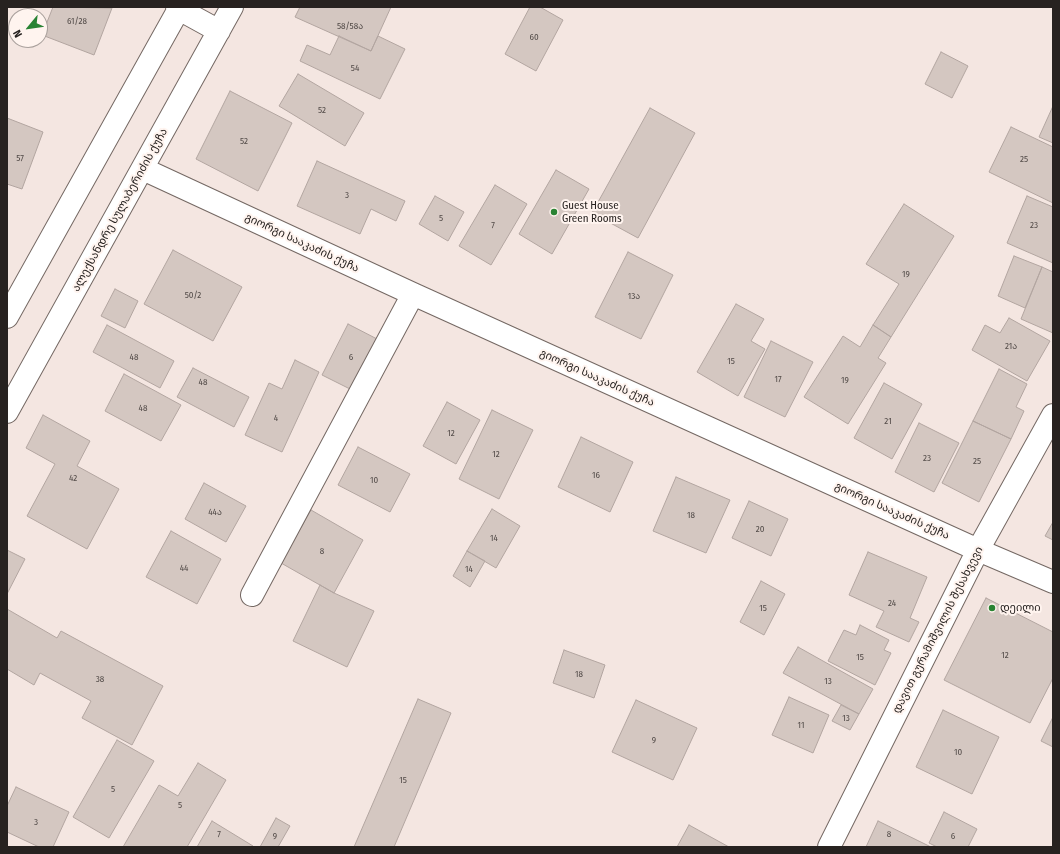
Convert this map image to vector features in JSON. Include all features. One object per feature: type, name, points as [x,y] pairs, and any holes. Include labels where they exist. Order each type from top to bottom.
[{"type":"street","name":"ალექსანდრე სულაბერიძის ქუჩა","points":[[7,412],[232,7]]},
{"type":"street","points":[[7,317],[178,8],[219,31]]},
{"type":"street","name":"გიორგი სააკაძის ქუჩა","points":[[143,169],[413,294],[978,550],[1053,582]]},
{"type":"street","points":[[252,595],[413,294]]},
{"type":"street","name":"დავით გურამიშვილის შესახვევი","points":[[829,847],[978,550],[1053,415]]},
{"type":"building","points":[[53,7],[112,8],[94,55],[48,37],[48,20]]},
{"type":"building","points":[[300,7],[391,7],[371,51],[295,17]]},
{"type":"building","points":[[530,7],[540,7],[563,20],[536,71],[505,54]]},
{"type":"building","points":[[339,36],[371,51],[378,36],[405,49],[380,99],[300,61],[307,45],[330,55]]},
{"type":"building","points":[[941,52],[968,66],[952,98],[925,84]]},
{"type":"building","points":[[298,74],[364,113],[345,146],[279,106]]},
{"type":"building","points":[[230,91],[292,123],[258,191],[196,159]]},
{"type":"building","points":[[1053,106],[1053,143],[1039,137]]},
{"type":"building","points":[[650,108],[695,133],[638,238],[592,213]]},
{"type":"building","points":[[7,118],[43,132],[22,189],[7,184]]},
{"type":"building","points":[[1011,127],[1053,147],[1053,203],[989,172]]},
{"type":"building","points":[[317,161],[405,201],[396,221],[371,209],[360,234],[297,206]]},
{"type":"building","name":"Guest House Green Rooms","points":[[556,170],[589,189],[552,254],[519,234]]},
{"type":"building","points":[[495,185],[527,204],[491,265],[459,246]]},
{"type":"building","points":[[435,196],[464,212],[448,241],[419,224]]},
{"type":"building","points":[[1027,196],[1053,207],[1053,263],[1007,243]]},
{"type":"building","points":[[904,204],[954,236],[891,337],[873,325],[899,284],[866,264]]},
{"type":"building","points":[[173,250],[242,287],[213,341],[144,304]]},
{"type":"building","points":[[628,252],[673,275],[641,339],[595,317]]},
{"type":"building","points":[[1014,256],[1042,267],[1025,308],[998,296]]},
{"type":"building","points":[[1042,267],[1053,272],[1053,333],[1021,319]]},
{"type":"building","points":[[115,289],[138,301],[125,328],[101,316]]},
{"type":"building","points":[[736,304],[764,319],[751,341],[765,349],[738,396],[697,372]]},
{"type":"building","points":[[1009,318],[1050,341],[1027,381],[972,350],[985,325],[1000,333]]},
{"type":"building","points":[[348,324],[379,340],[354,391],[322,375]]},
{"type":"building","points":[[107,325],[174,361],[160,388],[93,352]]},
{"type":"building","points":[[873,325],[891,337],[878,358],[886,363],[848,424],[804,397],[843,336],[860,347]]},
{"type":"building","points":[[771,341],[813,362],[785,417],[744,397]]},
{"type":"building","points":[[295,360],[319,372],[282,452],[245,435],[269,383],[282,389]]},
{"type":"building","points":[[193,368],[249,397],[234,427],[177,397]]},
{"type":"building","points":[[999,369],[1027,384],[1016,407],[1024,411],[1011,439],[973,421]]},
{"type":"building","points":[[124,374],[181,405],[161,441],[105,411]]},
{"type":"building","points":[[884,383],[922,404],[892,459],[854,438]]},
{"type":"building","points":[[447,402],[480,420],[456,464],[423,446]]},
{"type":"building","points":[[492,410],[533,430],[499,499],[459,479]]},
{"type":"building","points":[[43,415],[90,441],[77,466],[119,489],[87,549],[27,516],[55,464],[26,448]]},
{"type":"building","points":[[973,421],[1011,439],[979,502],[942,483]]},
{"type":"building","points":[[919,423],[959,443],[934,492],[895,472]]},
{"type":"building","points":[[581,437],[633,462],[610,512],[558,487]]},
{"type":"building","points":[[358,447],[410,474],[390,512],[338,485]]},
{"type":"building","points":[[676,477],[730,500],[706,553],[653,531]]},
{"type":"building","points":[[204,483],[246,506],[226,542],[185,519]]},
{"type":"building","points":[[749,501],[788,519],[771,556],[732,538]]},
{"type":"building","points":[[492,509],[520,526],[496,568],[467,551]]},
{"type":"building","points":[[311,510],[363,540],[334,593],[281,563]]},
{"type":"building","points":[[1053,522],[1053,540],[1045,536]]},
{"type":"building","points":[[171,531],[221,559],[197,604],[146,577]]},
{"type":"building","points":[[7,550],[25,559],[7,594]]},
{"type":"building","points":[[467,551],[485,561],[470,587],[453,576]]},
{"type":"building","points":[[868,552],[927,577],[910,618],[919,622],[909,642],[876,627],[884,611],[849,595]]},
{"type":"building","points":[[761,581],[785,594],[764,635],[740,622]]},
{"type":"building","points":[[320,585],[374,611],[347,667],[293,641]]},
{"type":"building","points":[[986,598],[1053,632],[1053,678],[1030,723],[944,680]]},
{"type":"building","points":[[7,609],[57,638],[61,631],[163,686],[132,745],[82,718],[91,701],[40,673],[34,685],[7,669]]},
{"type":"building","points":[[860,625],[889,640],[884,650],[891,653],[875,685],[828,661],[844,630],[856,635]]},
{"type":"building","points":[[798,647],[873,689],[859,714],[783,673]]},
{"type":"building","points":[[564,650],[605,665],[594,698],[553,683]]},
{"type":"building","points":[[789,697],[829,715],[813,753],[772,735]]},
{"type":"building","points":[[418,699],[451,713],[394,847],[354,847]]},
{"type":"building","points":[[636,700],[697,728],[673,780],[612,752]]},
{"type":"building","points":[[841,705],[859,714],[850,730],[832,721]]},
{"type":"building","points":[[943,710],[999,737],[972,794],[916,767]]},
{"type":"building","points":[[1053,717],[1053,747],[1041,741]]},
{"type":"building","points":[[117,740],[154,761],[109,838],[73,817]]},
{"type":"building","points":[[198,763],[226,780],[187,847],[123,847],[159,785],[178,796]]},
{"type":"building","points":[[16,787],[69,812],[53,847],[39,847],[7,832],[7,806]]},
{"type":"building","points":[[944,812],[977,829],[968,847],[937,847],[929,843]]},
{"type":"building","points":[[276,818],[290,826],[278,847],[260,847]]},
{"type":"building","points":[[212,821],[253,846],[197,847]]},
{"type":"building","points":[[878,821],[931,847],[866,847]]},
{"type":"building","points":[[689,825],[729,847],[677,847]]},
{"type":"place","name":"Guest House Green Rooms","points":[[554,212]]},
{"type":"place","name":"დეილი","points":[[992,608]]}]
